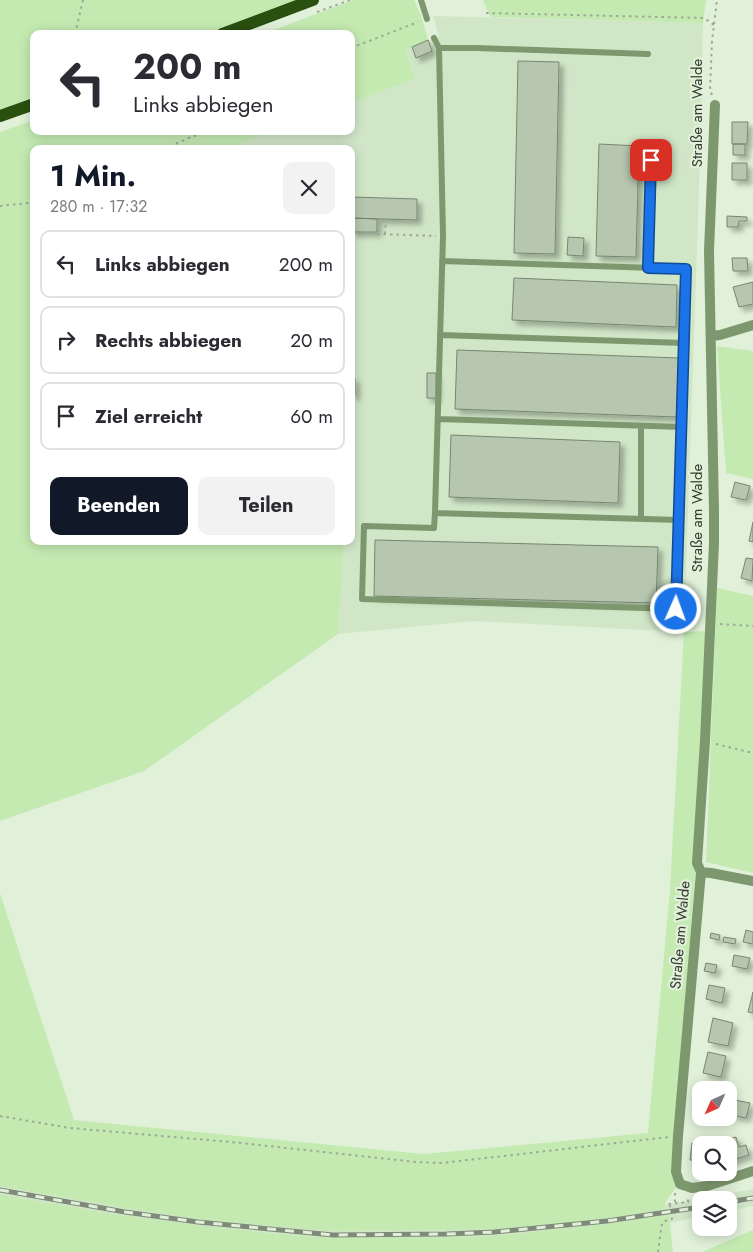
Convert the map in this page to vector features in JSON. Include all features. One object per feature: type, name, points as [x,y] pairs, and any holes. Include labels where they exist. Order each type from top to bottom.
[{"type":"main road","points":[[233,30],[313,0]]},
{"type":"main road","points":[[0,116],[30,105]]},
{"type":"street","name":"Straße am Walde","points":[[680,1184],[676,1172],[678,1136],[701,872],[697,863],[705,741],[714,511],[709,251],[715,105]]},
{"type":"street","points":[[711,336],[720,335],[753,324]]},
{"type":"street","points":[[701,872],[711,872],[753,881]]},
{"type":"street","points":[[680,1184],[692,1188],[706,1186],[753,1171]]},
{"type":"lane","points":[[421,0],[428,19]]},
{"type":"lane","points":[[434,38],[439,48],[443,236],[442,261],[438,419],[434,528],[364,526],[362,598],[676,609],[686,269],[442,261]]},
{"type":"lane","points":[[439,48],[648,54]]},
{"type":"lane","points":[[648,268],[651,160]]},
{"type":"lane","points":[[440,335],[684,343]]},
{"type":"lane","points":[[438,419],[682,427]]},
{"type":"lane","points":[[641,426],[641,519]]},
{"type":"lane","points":[[435,513],[679,520]]},
{"type":"path","points":[[76,30],[83,0]]},
{"type":"path","name":"Straße am Walde","points":[[715,105],[710,90],[712,41],[717,0]]},
{"type":"path","points":[[486,13],[704,18],[714,24]]},
{"type":"path","points":[[355,46],[428,19]]},
{"type":"path","points":[[173,145],[196,135]]},
{"type":"path","points":[[0,206],[30,202]]},
{"type":"path","points":[[385,234],[386,219]]},
{"type":"path","points":[[355,233],[443,236]]},
{"type":"path","points":[[710,623],[753,626]]},
{"type":"path","points":[[705,741],[753,753]]},
{"type":"path","points":[[0,1116],[70,1128],[230,1142],[424,1163],[442,1163],[678,1136]]},
{"type":"path","points":[[675,1203],[674,1197],[680,1184]]},
{"type":"path","points":[[658,1252],[662,1223],[672,1219],[668,1204],[688,1202],[688,1198]]},
{"type":"shaded area","points":[[433,16],[703,23],[684,632],[473,621],[338,634],[344,545],[355,545],[355,145],[238,145],[264,135],[355,135],[355,102],[415,79],[406,50],[439,36]]},
{"type":"shaded area","points":[[0,1163],[665,1205],[692,1200],[692,1218],[664,1224],[579,1252],[226,1252],[0,1218]]},
{"type":"shaded area","points":[[753,1189],[753,1206],[737,1209],[737,1192]]},
{"type":"green space","points":[[0,0],[296,0],[217,30],[30,30],[30,99],[0,110]]},
{"type":"green space","points":[[353,0],[414,0],[421,15],[428,40],[406,50],[415,79],[355,102],[355,30],[274,30]]},
{"type":"green space","points":[[483,0],[706,0],[703,23],[490,17]]},
{"type":"green space","points":[[30,121],[30,135],[264,135],[238,145],[30,145],[30,545],[344,545],[338,634],[144,771],[0,821],[0,132]]},
{"type":"green space","points":[[717,346],[753,351],[753,479],[726,473]]},
{"type":"green space","points":[[717,588],[753,596],[753,873],[706,862]]},
{"type":"green space","points":[[706,631],[696,864],[671,1175],[677,1186],[665,1203],[666,1209],[606,1219],[496,1229],[335,1231],[198,1219],[0,1186],[0,893],[74,1120],[424,1154],[648,1133],[670,888],[684,632]]},
{"type":"green space","points":[[0,1195],[119,1215],[273,1234],[334,1238],[497,1236],[669,1215],[673,1252],[0,1252]]},
{"type":"green space","points":[[753,1230],[753,1252],[702,1252],[748,1232]]},
{"type":"building","points":[[428,40],[432,51],[416,58],[412,47]]},
{"type":"building","points":[[518,61],[559,62],[555,254],[514,253]]},
{"type":"building","points":[[732,122],[748,122],[747,144],[732,144]]},
{"type":"building","points":[[599,144],[639,146],[636,257],[596,256]]},
{"type":"building","points":[[733,144],[745,144],[745,155],[733,155]]},
{"type":"building","points":[[732,163],[747,163],[747,180],[732,180]]},
{"type":"building","points":[[355,197],[417,199],[417,220],[355,218]]},
{"type":"building","points":[[727,216],[747,217],[747,221],[739,221],[738,227],[727,227]]},
{"type":"building","points":[[355,218],[377,219],[377,232],[355,232]]},
{"type":"building","points":[[568,237],[584,238],[583,256],[567,255]]},
{"type":"building","points":[[732,258],[747,258],[748,271],[733,271]]},
{"type":"building","points":[[514,278],[677,285],[676,327],[512,320]]},
{"type":"building","points":[[753,282],[753,304],[739,307],[733,287]]},
{"type":"building","points":[[457,350],[679,358],[677,417],[455,409]]},
{"type":"building","points":[[427,373],[436,373],[436,398],[427,398]]},
{"type":"building","points":[[451,435],[620,442],[618,503],[449,497]]},
{"type":"building","points":[[735,482],[750,486],[746,500],[731,497]]},
{"type":"building","points":[[753,522],[753,542],[749,541]]},
{"type":"building","points":[[375,540],[658,547],[656,603],[374,596]]},
{"type":"building","points":[[746,558],[753,559],[752,581],[741,578]]},
{"type":"building","points":[[746,930],[753,932],[753,944],[743,942]]},
{"type":"building","points":[[711,933],[720,935],[719,940],[710,938]]},
{"type":"building","points":[[724,937],[736,939],[735,944],[723,942]]},
{"type":"building","points":[[734,955],[750,958],[747,969],[732,966]]},
{"type":"building","points":[[706,963],[717,965],[715,973],[704,971]]},
{"type":"building","points":[[709,985],[725,988],[722,1003],[706,999]]},
{"type":"building","points":[[753,992],[753,1013],[748,1012]]},
{"type":"building","points":[[713,1018],[733,1023],[728,1046],[708,1042]]},
{"type":"building","points":[[708,1052],[726,1056],[721,1077],[703,1073]]},
{"type":"building","points":[[738,1101],[750,1103],[746,1118],[738,1116]]},
{"type":"building","points":[[737,1140],[739,1147],[746,1145],[749,1155],[737,1159]]},
{"type":"building","points":[[692,1143],[692,1160],[690,1160]]},
{"type":"railway","points":[[0,1190],[125,1212],[198,1222],[333,1235],[495,1232],[607,1221],[692,1208]]},
{"type":"railway","points":[[737,1201],[753,1198]]},
{"type":"route","points":[[651,160],[648,268],[686,269],[676,609]]}]
